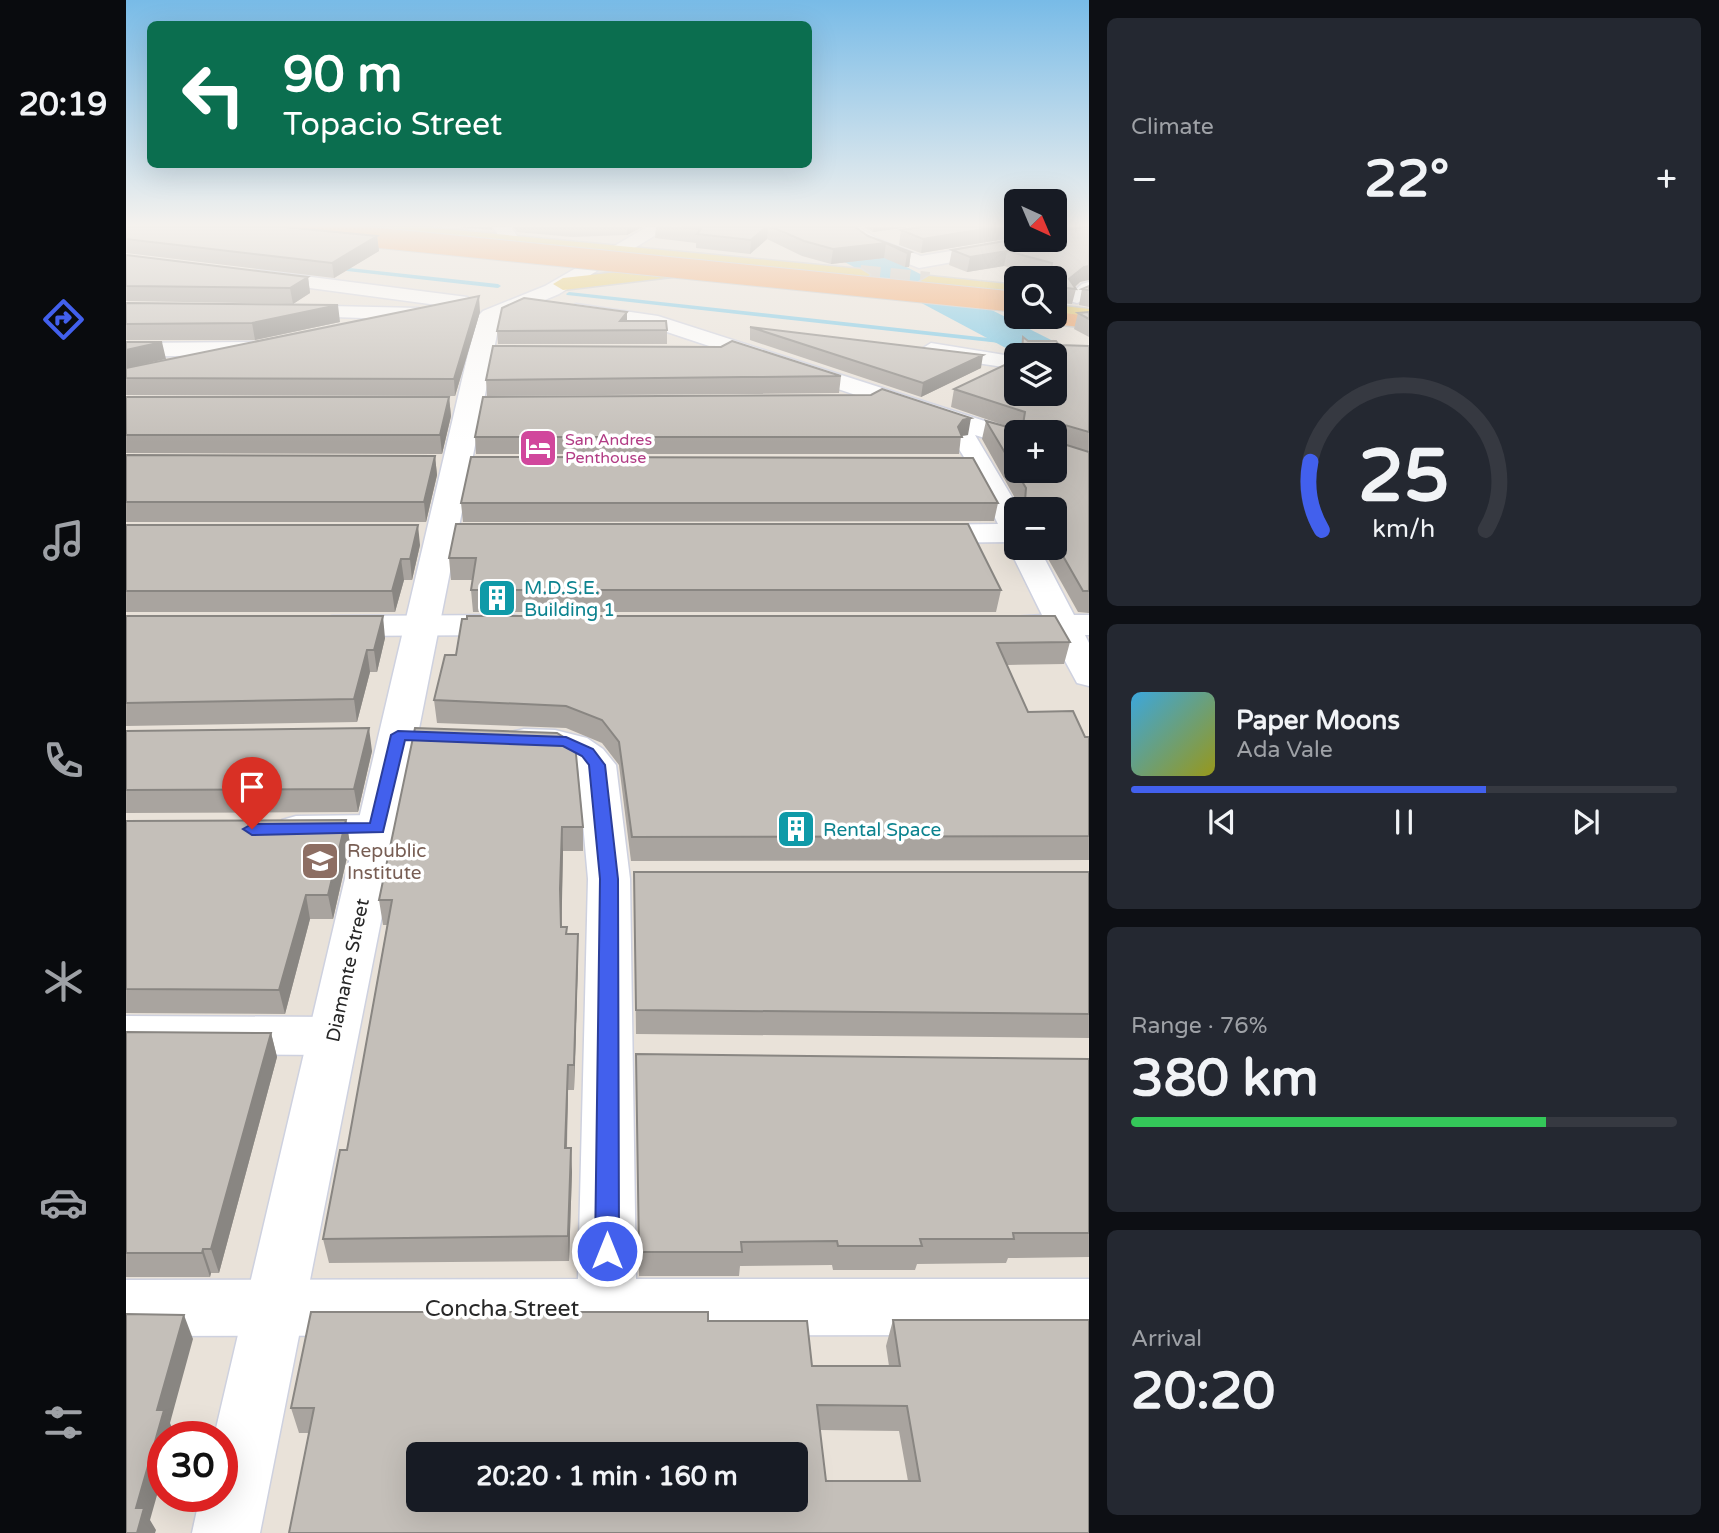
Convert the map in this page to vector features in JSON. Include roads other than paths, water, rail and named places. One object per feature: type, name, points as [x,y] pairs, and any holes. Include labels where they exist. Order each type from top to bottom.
[{"type":"highway","points":[[977,299],[1004,306]]},
{"type":"highway","points":[[1067,303],[1085,299]]},
{"type":"highway","points":[[1067,320],[1089,322]]},
{"type":"main road","points":[[977,303],[1004,307]]},
{"type":"main road","points":[[1067,312],[1089,315]]},
{"type":"street","points":[[432,299],[467,303]]},
{"type":"street","points":[[331,332],[482,299]]},
{"type":"street","name":"Diamante Street","points":[[226,1533],[377,828],[420,737],[421,624],[467,406],[490,354],[491,315],[529,299]]},
{"type":"street","points":[[518,303],[651,320],[721,342],[757,342],[911,405],[1004,436]]},
{"type":"street","points":[[261,311],[419,314]]},
{"type":"street","points":[[684,353],[757,342]]},
{"type":"street","points":[[152,371],[280,343]]},
{"type":"street","points":[[910,347],[1004,361]]},
{"type":"street","points":[[126,350],[254,349]]},
{"type":"street","points":[[981,380],[1004,369]]},
{"type":"street","points":[[832,402],[911,405],[957,391]]},
{"type":"street","points":[[952,418],[982,465],[1004,508]]},
{"type":"street","points":[[955,465],[982,465]]},
{"type":"street","points":[[893,534],[1004,533]]},
{"type":"street","points":[[1032,560],[1076,625],[1089,676]]},
{"type":"street","points":[[304,626],[547,625]]},
{"type":"street","points":[[980,625],[1076,625]]},
{"type":"street","points":[[420,737],[566,742],[588,752],[597,765],[627,879],[627,1056],[607,1307]]},
{"type":"street","points":[[260,829],[377,828]]},
{"type":"street","points":[[126,1035],[333,1036]]},
{"type":"street","name":"Concha Street","points":[[126,1308],[274,1310],[1089,1307]]},
{"type":"waterway","points":[[610,299],[1017,343]]},
{"type":"waterway","points":[[940,299],[1026,343]]},
{"type":"place","name":"San Andres Penthouse","points":[[538,448]]},
{"type":"place","name":"M.D.S.E. Building 1","points":[[497,598]]},
{"type":"place","name":"Rental Space","points":[[796,829]]},
{"type":"place","name":"Republic Institute","points":[[320,861]]}]
